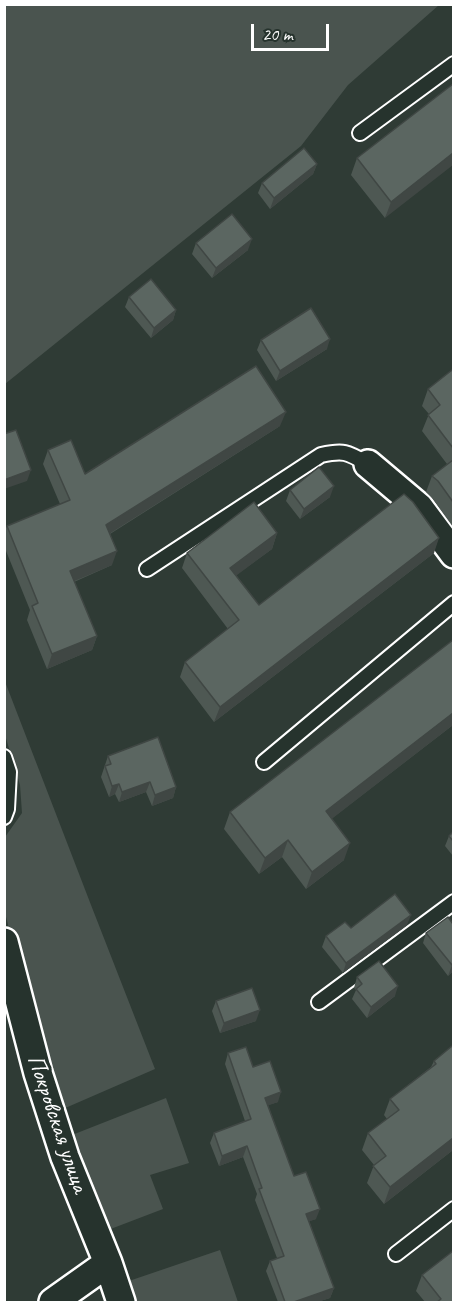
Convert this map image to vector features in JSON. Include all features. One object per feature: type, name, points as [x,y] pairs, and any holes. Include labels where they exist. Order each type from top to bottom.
[{"type":"street","points":[[368,464],[419,507],[453,554]]},
{"type":"street","name":"Покровская улица","points":[[4,942],[38,1073],[65,1158],[108,1263],[121,1302]]},
{"type":"street","points":[[53,1302],[108,1263]]},
{"type":"lane","points":[[360,133],[453,64]]},
{"type":"lane","points":[[147,569],[321,455],[339,451],[368,464]]},
{"type":"lane","points":[[264,762],[453,603]]},
{"type":"lane","points":[[4,757],[9,772],[7,809],[4,816]]},
{"type":"lane","points":[[319,1002],[453,902]]},
{"type":"lane","points":[[396,1254],[453,1209]]},
{"type":"shaded area","points":[[5,4],[439,5],[348,85],[301,146],[5,384]]},
{"type":"shaded area","points":[[4,679],[155,1069],[63,1109],[37,1036],[5,913],[5,837],[22,813],[20,785],[5,735]]},
{"type":"shaded area","points":[[166,1098],[189,1163],[150,1175],[163,1209],[108,1230],[72,1135]]},
{"type":"shaded area","points":[[220,1250],[238,1302],[133,1302],[126,1282]]},
{"type":"building","points":[[453,84],[453,153],[391,202],[357,158]]},
{"type":"building","points":[[304,148],[317,164],[274,198],[262,183]]},
{"type":"building","points":[[232,214],[252,239],[216,268],[196,243]]},
{"type":"building","points":[[151,279],[176,310],[154,328],[129,297]]},
{"type":"building","points":[[311,308],[330,339],[280,371],[261,340]]},
{"type":"building","points":[[256,366],[286,412],[106,525],[117,551],[70,571],[97,636],[52,654],[32,606],[38,603],[7,526],[70,500],[48,450],[71,440],[85,474]]},
{"type":"building","points":[[452,370],[453,448],[428,415],[440,405],[428,389]]},
{"type":"building","points":[[16,430],[31,470],[4,480],[4,434]]},
{"type":"building","points":[[453,460],[453,502],[432,476]]},
{"type":"building","points":[[319,467],[334,486],[304,509],[290,490]]},
{"type":"building","points":[[404,494],[413,502],[439,538],[220,707],[185,662],[239,620],[187,553],[254,502],[277,533],[230,568],[259,605]]},
{"type":"building","points":[[453,640],[453,713],[326,811],[350,843],[312,872],[288,840],[265,858],[230,812]]},
{"type":"building","points":[[158,737],[176,787],[155,795],[150,782],[122,792],[119,784],[112,786],[105,766],[111,764],[108,756]]},
{"type":"building","points":[[395,894],[411,915],[346,963],[326,936],[345,922],[351,928]]},
{"type":"building","points":[[448,917],[453,924],[452,965],[426,933]]},
{"type":"building","points":[[379,961],[398,986],[371,1007],[356,989],[362,984],[357,977]]},
{"type":"building","points":[[252,988],[260,1010],[224,1023],[216,1001]]},
{"type":"building","points":[[452,1046],[453,1138],[390,1187],[373,1166],[386,1156],[368,1133],[399,1110],[390,1099],[436,1064],[434,1061]]},
{"type":"building","points":[[246,1047],[253,1067],[270,1061],[281,1092],[265,1098],[294,1176],[306,1172],[320,1209],[306,1214],[334,1288],[294,1302],[285,1302],[270,1261],[284,1256],[259,1189],[262,1188],[247,1146],[222,1156],[214,1133],[251,1119],[228,1053]]},
{"type":"building","points":[[453,1251],[453,1302],[437,1302],[441,1299],[422,1275]]}]
